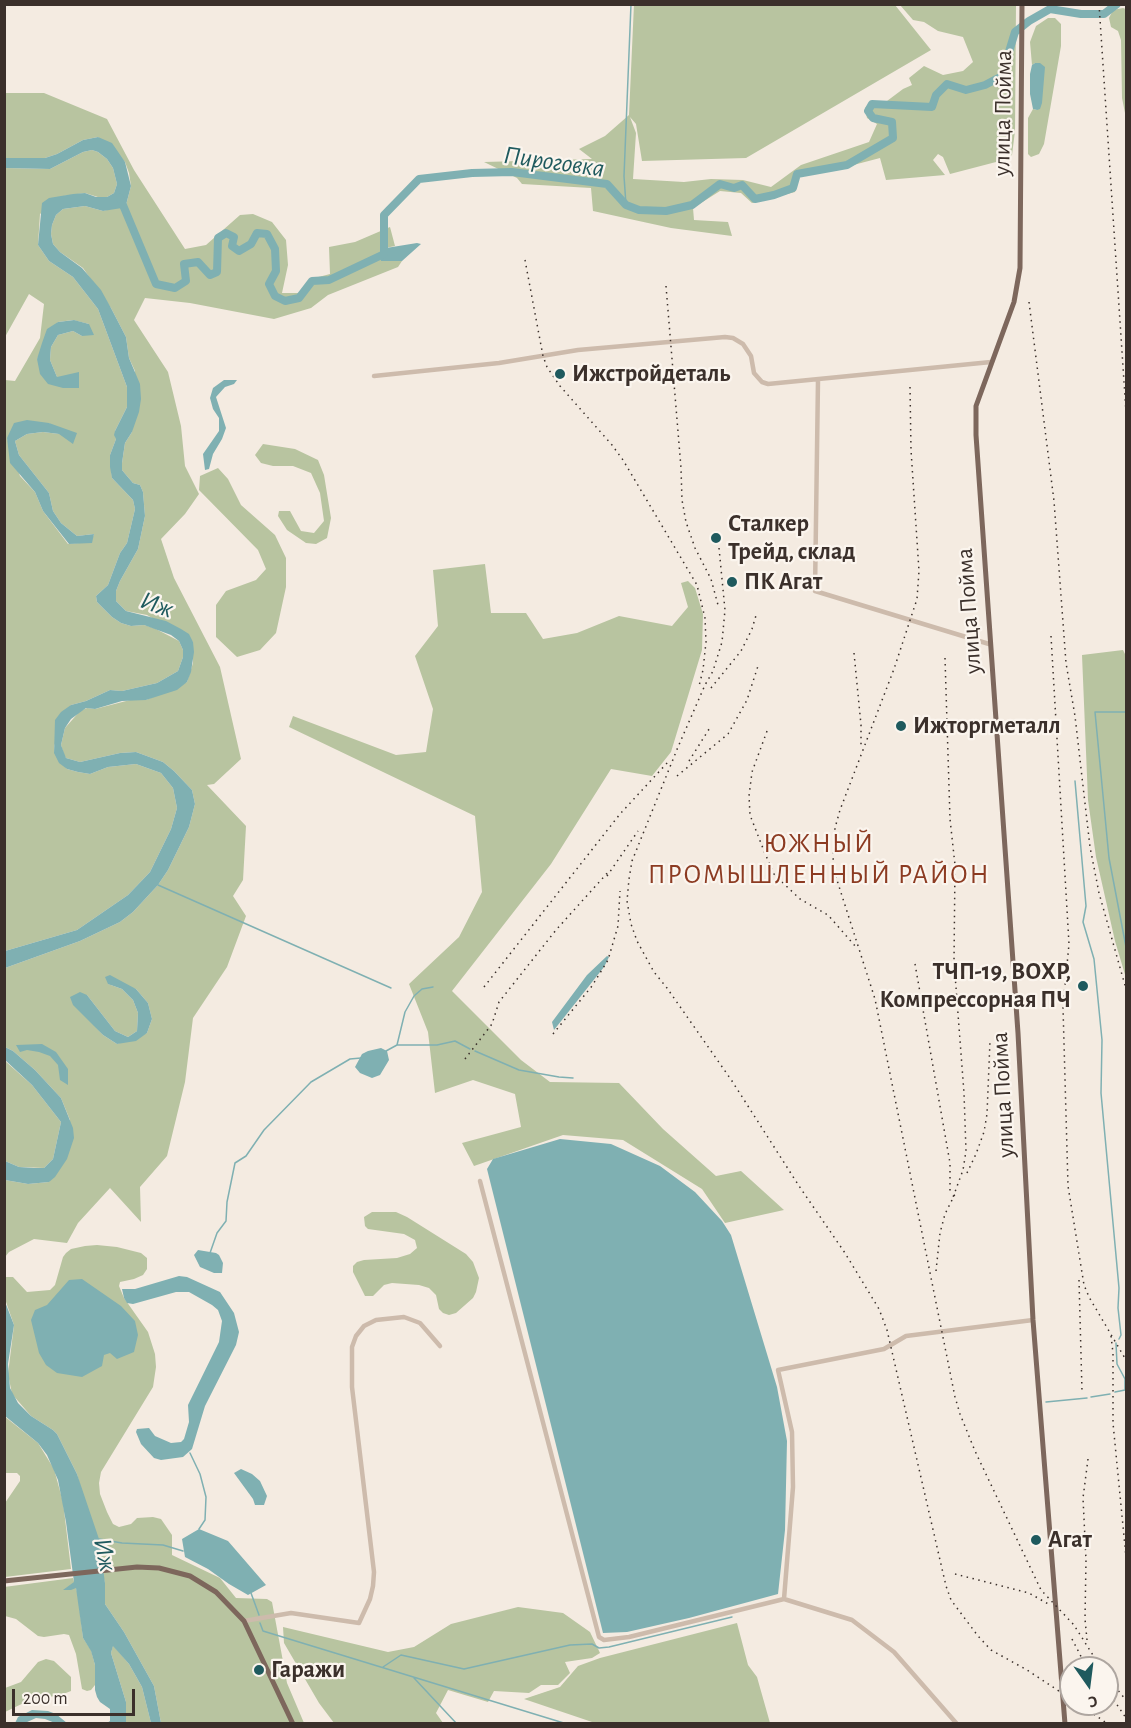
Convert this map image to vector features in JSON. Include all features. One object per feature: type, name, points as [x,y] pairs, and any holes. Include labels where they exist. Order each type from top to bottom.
[{"type":"main road","name":"улица Пойма","points":[[1022,4],[1020,268],[1014,302],[976,406],[975,419],[1018,1033],[1033,1320],[1065,1724]]},
{"type":"main road","points":[[5,1581],[113,1568],[159,1568],[190,1576],[216,1592],[244,1621],[293,1724]]},
{"type":"street","points":[[374,376],[499,363],[578,350],[724,337],[733,338],[744,344],[751,357],[754,373],[762,382],[776,384],[991,362]]},
{"type":"street","points":[[818,380],[815,591],[989,644]]},
{"type":"street","points":[[480,1181],[599,1637],[604,1640],[629,1637],[784,1599],[852,1620],[894,1652],[957,1724]]},
{"type":"street","points":[[244,1621],[291,1613],[358,1623],[370,1599],[374,1586],[374,1572],[352,1387],[352,1347],[356,1336],[364,1326],[376,1320],[404,1317],[420,1323],[440,1346]]},
{"type":"street","points":[[784,1599],[792,1487],[792,1432],[778,1370],[885,1350],[906,1336],[1033,1320]]},
{"type":"green space","points":[[634,4],[895,5],[931,50],[746,158],[642,161],[636,124],[630,117],[636,133],[633,179],[684,182],[711,179],[743,180],[771,187],[801,165],[869,142],[877,124],[867,118],[865,108],[872,101],[883,104],[912,85],[909,78],[924,66],[943,75],[963,71],[973,62],[963,37],[938,31],[924,22],[913,20],[900,5],[1016,5],[1015,131],[1012,155],[996,162],[950,174],[943,157],[938,154],[933,160],[945,175],[886,180],[880,158],[842,168],[805,174],[798,178],[795,192],[752,203],[741,193],[720,191],[693,208],[694,220],[728,222],[732,236],[671,228],[593,211],[591,188],[522,184],[517,178],[484,162],[592,159],[579,149],[605,136],[629,115]]},
{"type":"green space","points":[[1126,9],[1126,118],[1122,98],[1121,40],[1118,31],[1111,27],[1109,18],[1113,10]]},
{"type":"green space","points":[[1048,18],[1055,18],[1061,24],[1061,46],[1044,144],[1039,154],[1031,157],[1028,154],[1028,118],[1033,109],[1037,110],[1035,63],[1032,65],[1030,42],[1036,26]]},
{"type":"green space","points":[[5,93],[44,93],[107,119],[134,170],[185,249],[206,245],[240,215],[253,214],[272,222],[286,240],[288,265],[282,293],[300,293],[311,279],[330,274],[329,247],[355,242],[390,227],[395,246],[380,249],[382,261],[402,261],[398,267],[328,295],[311,308],[274,319],[190,303],[145,298],[134,320],[168,372],[181,426],[185,466],[199,494],[185,514],[161,539],[174,578],[220,667],[241,759],[214,784],[207,785],[246,826],[243,880],[233,896],[246,916],[227,967],[193,1018],[185,1082],[167,1156],[140,1187],[141,1222],[110,1188],[78,1223],[67,1243],[34,1239],[9,1252],[5,1257],[5,1180],[28,1184],[49,1182],[70,1120],[61,1098],[35,1070],[5,1047],[5,968],[80,941],[120,922],[133,912],[158,885],[168,870],[189,827],[195,804],[192,790],[163,762],[136,752],[120,753],[80,762],[66,758],[61,745],[65,728],[80,711],[130,700],[146,700],[187,682],[193,663],[193,642],[147,615],[126,611],[116,601],[116,591],[120,581],[138,549],[145,516],[143,492],[140,485],[133,483],[122,470],[125,443],[132,432],[135,371],[129,358],[126,337],[111,308],[83,268],[60,252],[53,244],[51,234],[56,215],[63,209],[85,206],[103,211],[126,205],[131,186],[129,173],[125,162],[98,137],[83,140],[45,158],[5,158]],"holes":[[[108,984],[136,989],[148,1003],[152,1019],[147,1033],[117,1044],[103,1035],[92,1023],[87,995],[115,1031],[128,1037],[137,1031],[138,1013],[133,1000],[122,989]]]},
{"type":"green space","points":[[92,150],[107,159],[113,168],[117,184],[114,193],[101,198],[85,193],[64,196],[40,214],[38,245],[49,261],[73,277],[98,309],[127,387],[127,407],[115,431],[116,439],[110,455],[112,478],[133,500],[135,509],[127,543],[120,553],[108,585],[96,596],[97,602],[121,623],[154,628],[179,641],[183,657],[178,671],[157,683],[122,691],[110,690],[71,705],[54,746],[54,752],[67,769],[78,772],[90,774],[108,767],[136,764],[161,773],[173,788],[177,808],[171,829],[150,872],[128,895],[77,930],[5,951],[5,380],[15,381],[40,338],[44,304],[29,294],[5,337],[5,168],[50,169],[83,152]],"holes":[[[73,320],[89,324],[82,336],[73,331],[58,335],[51,347],[50,360],[57,377],[37,359],[58,322]],[[49,423],[59,434],[43,432],[27,434],[15,441],[19,455],[49,493],[53,511],[61,523],[77,536],[94,534],[91,542],[68,544],[43,511],[35,492],[20,476],[7,438]]]},
{"type":"green space","points":[[263,444],[295,449],[318,460],[324,475],[331,518],[327,538],[316,544],[306,543],[287,530],[278,516],[279,511],[290,511],[301,531],[314,533],[324,521],[320,493],[311,473],[293,466],[273,466],[261,463],[255,455]]},
{"type":"green space","points":[[218,468],[228,479],[241,505],[275,535],[286,558],[286,587],[276,633],[260,650],[237,657],[216,637],[216,605],[226,591],[256,580],[266,569],[258,550],[199,490],[200,476]]},
{"type":"green space","points":[[485,564],[491,613],[526,613],[543,639],[577,633],[619,616],[672,626],[688,607],[681,583],[688,581],[695,588],[703,614],[702,650],[671,752],[652,776],[611,769],[551,864],[452,991],[521,1060],[550,1082],[619,1083],[663,1129],[716,1176],[741,1171],[784,1210],[725,1223],[702,1189],[623,1140],[563,1135],[474,1166],[462,1143],[521,1127],[515,1094],[473,1080],[435,1093],[428,1032],[409,984],[459,937],[482,892],[475,816],[289,727],[293,716],[396,755],[426,752],[433,709],[415,656],[438,626],[433,570]]},
{"type":"green space","points":[[1123,650],[1126,656],[1126,978],[1096,857],[1088,800],[1082,655]]},
{"type":"green space","points":[[4,1060],[32,1085],[61,1122],[53,1159],[44,1168],[19,1167],[5,1161]]},
{"type":"green space","points":[[372,1212],[396,1212],[466,1254],[473,1262],[479,1278],[473,1298],[456,1313],[449,1315],[439,1309],[436,1295],[429,1288],[419,1285],[392,1283],[384,1285],[373,1296],[365,1296],[353,1272],[353,1266],[357,1262],[397,1258],[410,1254],[417,1248],[415,1240],[404,1234],[368,1229],[365,1226],[364,1217]]},
{"type":"green space","points":[[97,1245],[141,1253],[147,1258],[147,1269],[143,1275],[120,1282],[119,1286],[124,1298],[148,1332],[155,1354],[156,1367],[153,1387],[101,1472],[100,1494],[107,1512],[113,1524],[119,1527],[131,1524],[137,1518],[161,1519],[172,1535],[172,1555],[220,1578],[236,1598],[267,1599],[272,1602],[287,1683],[304,1723],[161,1723],[154,1686],[124,1632],[105,1604],[105,1583],[77,1474],[57,1434],[31,1416],[12,1394],[8,1374],[14,1325],[5,1299],[4,1277],[13,1277],[27,1292],[50,1290],[55,1285],[66,1253],[71,1249]]},
{"type":"green space","points":[[4,1416],[38,1443],[54,1469],[63,1502],[71,1569],[5,1577],[5,1503],[20,1481],[20,1476],[17,1473],[5,1473]]},
{"type":"green space","points":[[73,1578],[78,1595],[83,1638],[91,1650],[95,1665],[95,1685],[87,1691],[82,1689],[76,1654],[69,1635],[38,1636],[16,1619],[5,1616],[4,1587]]},
{"type":"green space","points":[[518,1607],[563,1613],[590,1632],[600,1653],[592,1658],[565,1662],[570,1673],[558,1685],[541,1685],[529,1693],[494,1691],[488,1702],[448,1690],[436,1713],[443,1723],[334,1723],[319,1703],[284,1643],[283,1627],[388,1652],[414,1647],[451,1624]]},
{"type":"green space","points":[[737,1623],[748,1665],[757,1677],[770,1723],[595,1723],[524,1699],[560,1687],[578,1666],[600,1658]]},
{"type":"green space","points":[[113,1645],[129,1664],[142,1687],[151,1723],[126,1723],[126,1702],[111,1653]]},
{"type":"green space","points":[[46,1659],[54,1661],[71,1677],[71,1691],[58,1696],[34,1698],[5,1712],[5,1688],[21,1682],[38,1662]]},
{"type":"water","points":[[1040,63],[1045,67],[1042,103],[1040,109],[1037,110],[1033,109],[1030,94],[1030,74],[1032,65]]},
{"type":"water","name":"Иж","points":[[98,137],[112,143],[125,162],[131,186],[126,205],[122,208],[103,211],[85,206],[63,209],[56,215],[51,234],[53,244],[60,252],[82,268],[101,290],[126,337],[129,358],[140,384],[139,412],[132,432],[125,443],[122,470],[133,483],[140,485],[143,492],[145,516],[138,549],[120,581],[116,591],[116,601],[126,611],[166,621],[189,634],[194,652],[187,682],[177,690],[146,700],[122,701],[95,709],[86,708],[71,719],[65,728],[61,745],[66,758],[80,762],[120,753],[136,752],[163,762],[192,790],[195,804],[189,827],[168,870],[158,885],[133,912],[120,922],[80,941],[5,968],[5,951],[77,930],[128,895],[150,872],[171,829],[177,808],[173,788],[161,773],[136,764],[108,767],[90,774],[78,772],[67,769],[59,763],[54,753],[55,720],[61,712],[71,705],[110,690],[122,691],[157,683],[178,671],[183,657],[179,641],[171,635],[144,625],[131,626],[121,623],[97,602],[96,596],[108,585],[120,553],[127,543],[135,509],[133,500],[112,478],[110,467],[110,455],[116,439],[115,431],[127,407],[127,387],[98,309],[73,277],[49,261],[38,245],[42,203],[49,198],[73,194],[85,193],[96,197],[107,197],[114,193],[117,184],[113,168],[107,159],[92,150],[83,152],[50,169],[5,168],[5,158],[45,158],[83,140]]},
{"type":"water","points":[[421,244],[402,261],[381,261],[380,249]]},
{"type":"water","points":[[74,320],[89,324],[94,335],[82,336],[73,331],[58,335],[51,347],[50,360],[57,377],[79,372],[79,388],[63,388],[48,384],[40,374],[37,359],[47,329],[58,322]]},
{"type":"water","points":[[224,380],[237,380],[234,384],[225,387],[216,397],[226,428],[213,454],[209,469],[205,470],[203,454],[219,431],[219,418],[210,398],[213,388]]},
{"type":"water","points":[[27,420],[49,423],[77,433],[73,444],[59,434],[43,432],[27,434],[15,441],[19,455],[49,493],[53,511],[61,523],[77,536],[94,534],[92,543],[69,544],[43,511],[35,492],[10,463],[7,438],[14,423]]},
{"type":"water","points":[[607,956],[609,957],[604,967],[554,1030],[552,1022],[587,975]]},
{"type":"water","points":[[110,975],[136,989],[148,1003],[152,1019],[147,1033],[136,1041],[117,1044],[103,1035],[73,1005],[70,997],[80,992],[87,995],[115,1031],[128,1037],[137,1031],[138,1013],[133,1000],[122,989],[108,984],[105,977]]},
{"type":"water","points":[[42,1044],[56,1052],[68,1069],[68,1085],[60,1080],[58,1065],[50,1056],[27,1050],[20,1052],[16,1045]]},
{"type":"water","points":[[5,1047],[35,1070],[61,1098],[73,1128],[74,1138],[67,1159],[49,1182],[28,1184],[5,1180],[5,1161],[19,1167],[44,1168],[53,1159],[61,1122],[32,1085],[5,1060]]},
{"type":"water","points":[[381,1048],[387,1051],[389,1060],[380,1075],[372,1078],[360,1073],[355,1067],[362,1054]]},
{"type":"water","points":[[560,1139],[611,1144],[660,1166],[695,1192],[722,1221],[731,1235],[777,1387],[787,1441],[785,1530],[778,1594],[627,1632],[603,1633],[487,1169],[493,1159]]},
{"type":"water","points":[[198,1250],[219,1255],[223,1263],[222,1273],[214,1273],[200,1267],[194,1255]]},
{"type":"water","points":[[179,1276],[187,1277],[220,1292],[234,1313],[239,1332],[236,1345],[205,1406],[192,1449],[183,1457],[161,1460],[154,1458],[141,1444],[137,1429],[149,1428],[155,1436],[171,1443],[181,1442],[184,1439],[189,1422],[188,1405],[219,1342],[222,1321],[218,1310],[189,1292],[176,1292],[133,1304],[127,1303],[122,1289],[135,1289]]},
{"type":"water","points":[[82,1279],[121,1306],[135,1321],[138,1335],[134,1352],[117,1359],[110,1353],[104,1355],[102,1366],[82,1377],[57,1373],[46,1365],[39,1353],[31,1320],[35,1310],[47,1305],[69,1280]]},
{"type":"water","points":[[4,1299],[14,1325],[8,1364],[10,1388],[18,1403],[31,1416],[57,1434],[77,1474],[99,1539],[105,1583],[105,1604],[124,1632],[154,1686],[161,1723],[151,1723],[142,1687],[129,1664],[113,1646],[111,1653],[126,1702],[126,1723],[107,1723],[110,1721],[110,1709],[97,1697],[95,1665],[91,1651],[83,1638],[76,1588],[63,1590],[74,1582],[58,1480],[47,1455],[38,1443],[5,1416]]},
{"type":"water","points":[[241,1469],[260,1481],[267,1496],[264,1505],[255,1505],[234,1473]]},
{"type":"water","points":[[199,1529],[228,1541],[266,1585],[248,1595],[185,1557],[182,1539]]},
{"type":"water","points":[[32,1710],[48,1711],[67,1723],[55,1723],[36,1718],[25,1723],[15,1723],[18,1717]]},
{"type":"waterway","points":[[626,205],[624,176],[631,4]]},
{"type":"waterway","name":"Пироговка","points":[[120,198],[156,284],[175,288],[186,281],[184,264],[198,262],[210,275],[217,272],[218,238],[226,233],[234,237],[232,246],[239,251],[251,244],[257,233],[267,234],[275,249],[276,271],[269,284],[275,296],[285,301],[299,298],[312,281],[329,280],[384,254],[384,215],[419,179],[472,173],[512,172],[607,184],[626,205],[639,210],[666,211],[692,205],[720,184],[734,188],[742,185],[755,199],[774,195],[793,188],[797,174],[847,165],[893,138],[892,122],[873,118],[868,111],[872,104],[932,107],[936,95],[947,84],[966,90],[985,85],[1006,74],[1008,55],[1015,32],[1050,9],[1081,14],[1104,14],[1117,4]]},
{"type":"waterway","points":[[1126,712],[1095,712],[1109,858],[1126,947]]},
{"type":"waterway","points":[[1075,781],[1086,906],[1083,922],[1094,959],[1102,1040],[1101,1093],[1119,1288],[1118,1308],[1121,1335],[1119,1339]]},
{"type":"waterway","points":[[158,885],[391,988]]},
{"type":"waterway","points":[[386,1051],[397,1045],[405,1012],[414,996],[422,989],[433,987]]},
{"type":"waterway","points":[[398,1045],[437,1045],[455,1041],[470,1049]]},
{"type":"waterway","points":[[475,1051],[519,1070],[573,1078]]},
{"type":"waterway","points":[[210,1253],[217,1233],[226,1221],[227,1202],[235,1163],[246,1156],[264,1130],[311,1082],[350,1059],[361,1058]]},
{"type":"waterway","points":[[1115,1392],[1125,1390],[1125,1379],[1117,1364],[1116,1343]]},
{"type":"waterway","points":[[1091,1397],[1110,1394]]},
{"type":"waterway","points":[[1046,1402],[1087,1398]]},
{"type":"waterway","points":[[190,1453],[200,1474],[206,1497],[205,1520],[199,1529]]},
{"type":"waterway","points":[[99,1539],[122,1543],[163,1545],[183,1551]]},
{"type":"waterway","points":[[251,1593],[259,1615]]},
{"type":"waterway","points":[[383,1667],[401,1655],[464,1669],[570,1645],[592,1644],[599,1648],[609,1647],[732,1617]]},
{"type":"waterway","points":[[260,1623],[263,1631],[567,1724]]},
{"type":"waterway","points":[[414,1678],[457,1724]]},
{"type":"railway","points":[[1099,4],[1126,412]]},
{"type":"railway","points":[[525,260],[547,367],[560,386],[623,460],[697,585],[705,618],[706,642],[699,686]]},
{"type":"railway","points":[[666,286],[682,500],[686,522],[695,548],[711,579],[718,605]]},
{"type":"railway","points":[[1029,302],[1054,501],[1066,663],[1075,716],[1090,847],[1099,893],[1126,989]]},
{"type":"railway","points":[[910,387],[911,450],[919,571],[917,599],[894,669],[840,810],[835,828],[833,862],[875,999],[960,1414],[975,1451],[1041,1590],[1074,1625],[1093,1656]]},
{"type":"railway","points":[[719,548],[725,610],[722,642],[713,671],[678,747],[632,861],[627,901],[631,924],[637,941],[654,972],[732,1081],[879,1309],[887,1330],[951,1600],[991,1650],[1059,1691]]},
{"type":"railway","points":[[711,688],[741,651],[752,629],[757,612]]},
{"type":"railway","points":[[1051,636],[1069,944],[1063,1007],[1068,1186],[1084,1285],[1126,1360]]},
{"type":"railway","points":[[854,653],[861,745]]},
{"type":"railway","points":[[945,658],[950,819],[955,865],[954,961],[966,1151],[963,1170],[952,1200]]},
{"type":"railway","points":[[677,776],[728,734],[747,700],[758,666]]},
{"type":"railway","points":[[689,761],[711,726]]},
{"type":"railway","points":[[767,731],[752,772],[749,796],[750,815],[764,851],[774,874],[800,899],[828,915],[856,947]]},
{"type":"railway","points":[[484,987],[620,814],[668,762]]},
{"type":"railway","points":[[607,876],[638,831]]},
{"type":"railway","points":[[465,1059],[492,1024],[499,1002],[556,930],[610,870]]},
{"type":"railway","points":[[553,1034],[592,986],[608,960],[618,926],[620,891]]},
{"type":"railway","points":[[915,964],[950,1163],[950,1195]]},
{"type":"railway","points":[[967,1173],[984,1132],[987,1114],[990,1041]]},
{"type":"railway","points":[[936,1271],[940,1233],[945,1214],[955,1194]]},
{"type":"railway","points":[[1079,1280],[1082,1391]]},
{"type":"railway","points":[[1111,1336],[1113,1423],[1126,1557]]},
{"type":"railway","points":[[1087,1640],[1083,1498],[1088,1459]]},
{"type":"railway","points":[[955,1574],[1029,1593],[1050,1605]]},
{"type":"railway","points":[[1072,1639],[1081,1656]]},
{"type":"railway","points":[[1119,1692],[1126,1700]]},
{"type":"railway","points":[[1119,1708],[1126,1718]]},
{"type":"railway","points":[[1096,1716],[1108,1724]]},
{"type":"place","name":"Ижстройдеталь","points":[[560,374]]},
{"type":"place","name":"Сталкер Трейд, склад","points":[[716,538]]},
{"type":"place","name":"ПК Агат","points":[[732,582]]},
{"type":"place","name":"Ижторгметалл","points":[[901,726]]},
{"type":"place","name":"ТЧП-19, ВОХР, Компрессорная ПЧ","points":[[1083,986]]},
{"type":"place","name":"Агат","points":[[1036,1540]]},
{"type":"place","name":"Гаражи","points":[[259,1670]]},
{"type":"district","name":"ЮЖНЫЙ ПРОМЫШЛЕННЫЙ РАЙОН","points":[[819,860]]}]
